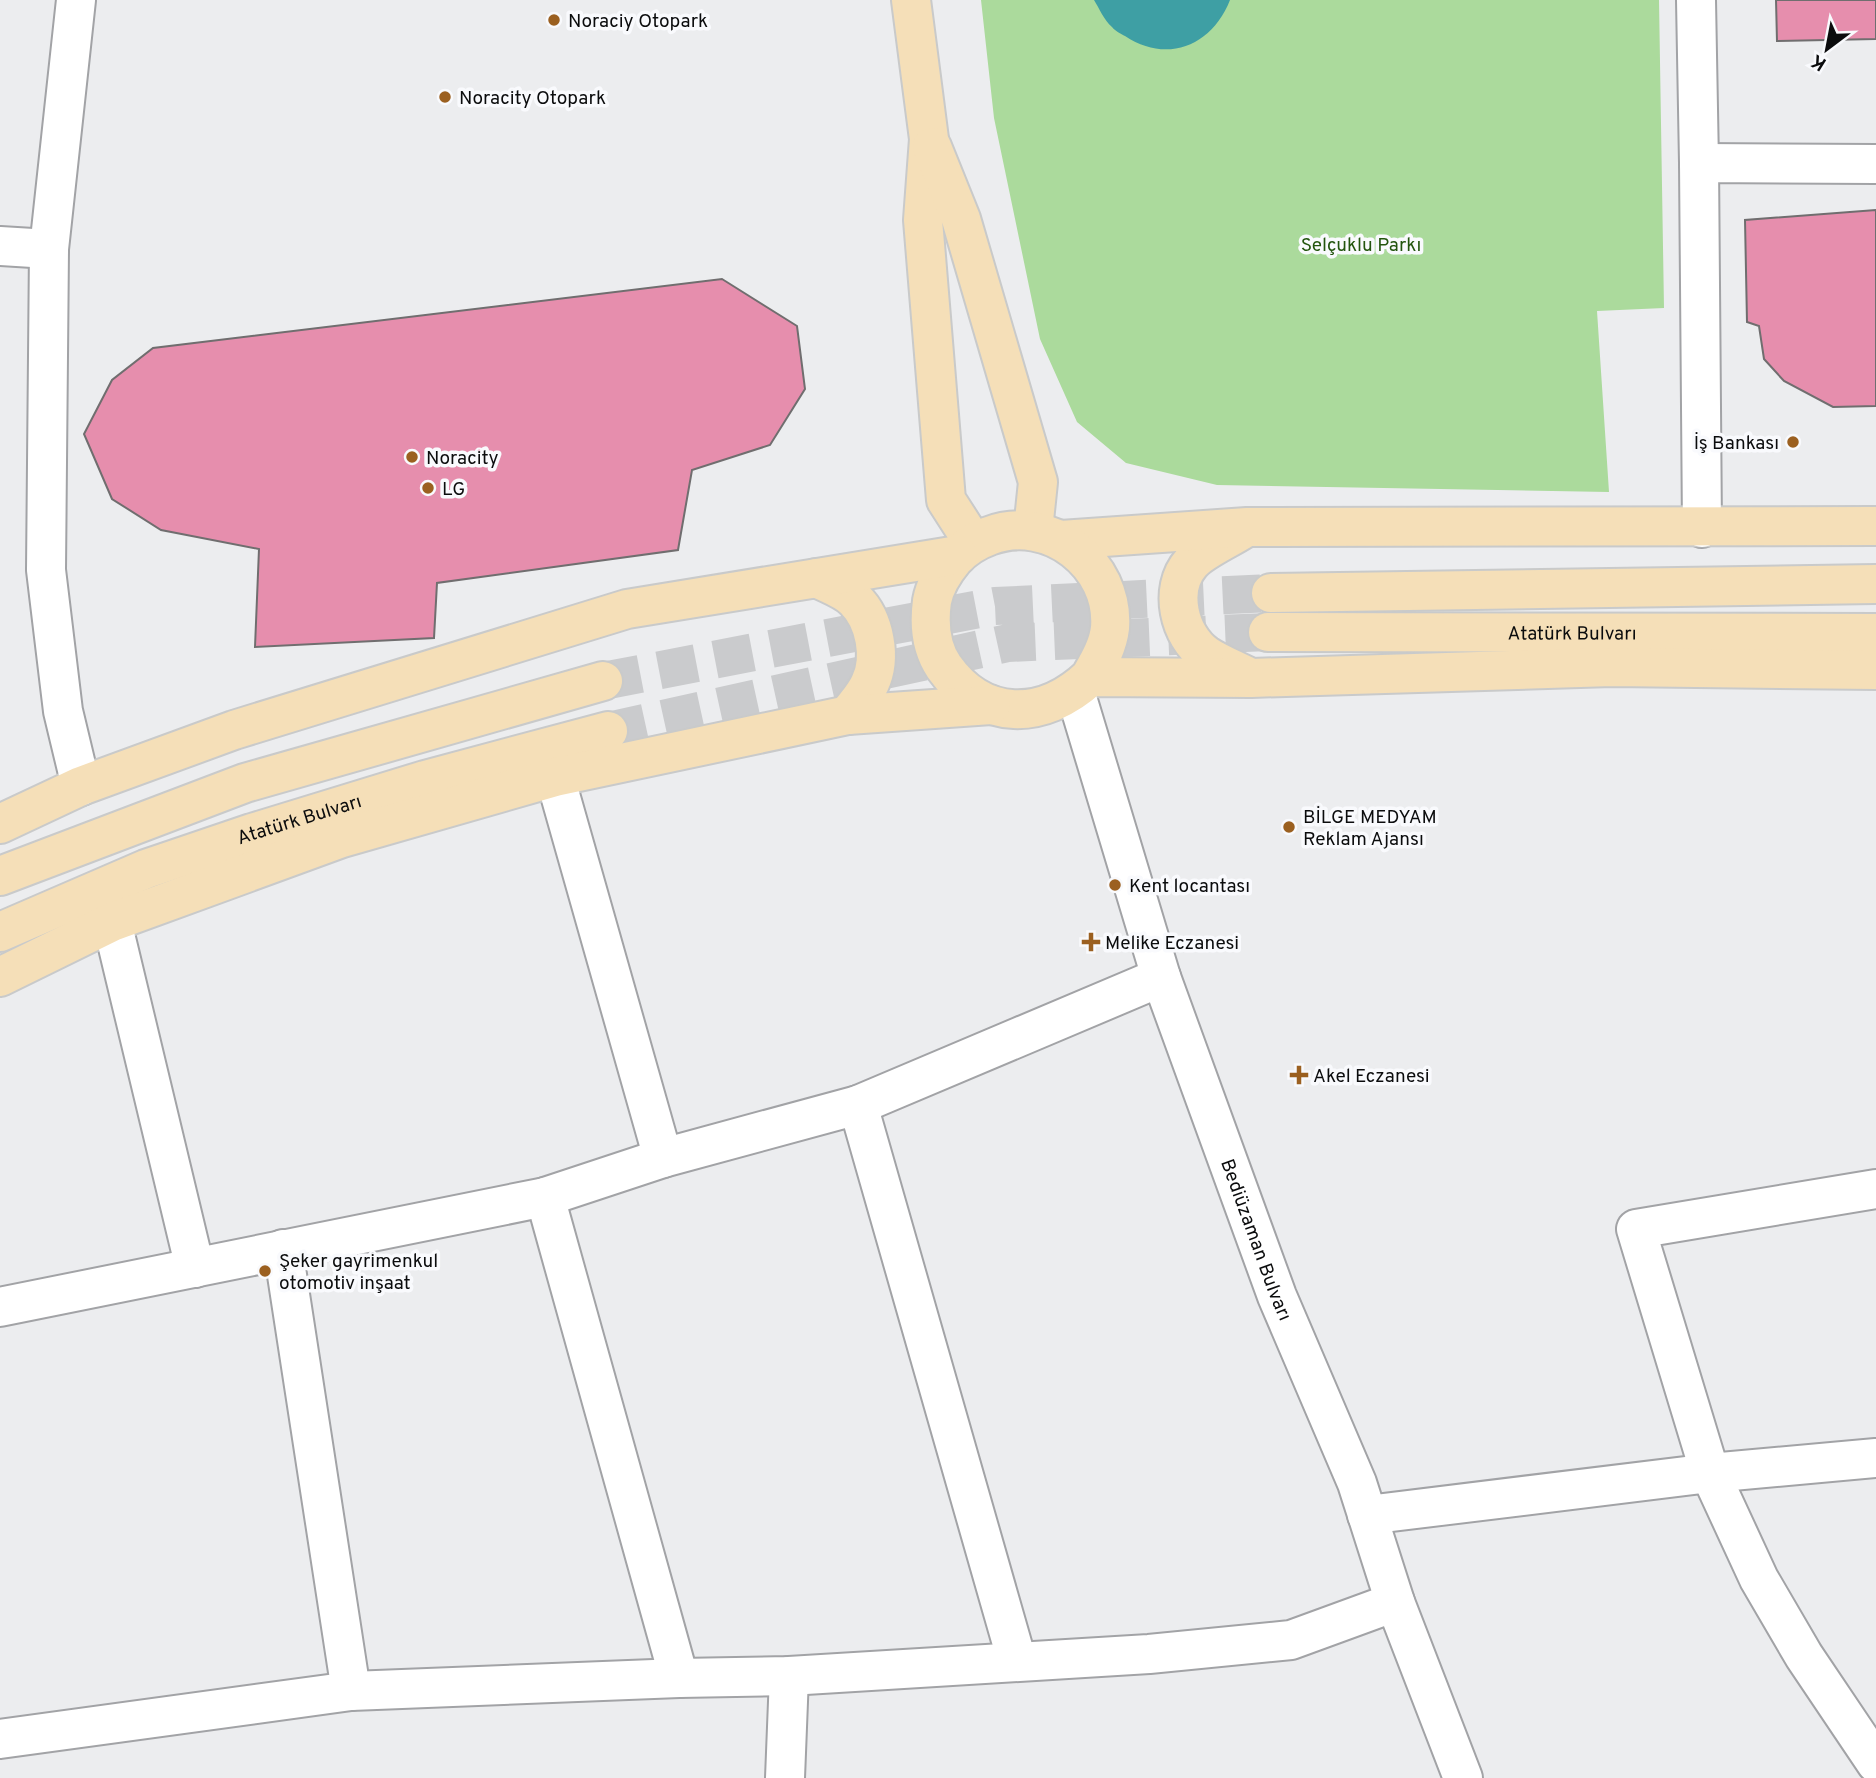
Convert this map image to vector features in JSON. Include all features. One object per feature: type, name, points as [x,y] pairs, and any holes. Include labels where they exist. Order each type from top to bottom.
[{"type":"main road","points":[[911,0],[929,139],[923,220],[946,500],[966,548]]},
{"type":"main road","points":[[929,139],[961,219],[1038,482],[1047,535]]},
{"type":"main road","points":[[0,824],[81,786],[234,730],[627,609],[817,578],[966,548],[1002,531],[1047,535],[1247,527],[1876,526]]},
{"type":"main road","points":[[1247,527],[1192,561],[1180,581],[1178,604],[1193,643],[1207,656],[1251,678]]},
{"type":"main road","points":[[0,977],[112,922],[342,838],[555,777],[848,715],[991,705],[1020,710],[1049,705],[1083,684],[1103,654],[1110,628],[1108,602],[1099,577],[1083,556],[1047,535]]},
{"type":"main road","points":[[966,548],[943,572],[934,593],[930,616],[932,639],[940,661],[953,679],[971,695],[991,705]]},
{"type":"main road","points":[[817,578],[854,599],[867,616],[874,638],[876,659],[871,683],[848,715]]},
{"type":"main road","points":[[1271,593],[1876,584]]},
{"type":"main road","name":"Atatürk Bulvarı","points":[[1268,632],[1876,633]]},
{"type":"main road","points":[[1083,684],[1612,667],[1876,670]]},
{"type":"main road","points":[[0,876],[245,783],[603,681]]},
{"type":"main road","name":"Atatürk Bulvarı","points":[[0,932],[146,869],[252,833],[425,780],[608,731]]},
{"type":"street","points":[[76,0],[49,248],[46,570],[64,711],[81,786]]},
{"type":"street","points":[[1696,0],[1702,528]]},
{"type":"street","points":[[1699,163],[1876,164]]},
{"type":"street","points":[[0,246],[49,248]]},
{"type":"street","name":"Bediüzaman Bulvarı","points":[[1083,684],[1161,978],[1276,1296],[1357,1483],[1395,1602],[1463,1778]]},
{"type":"street","points":[[555,777],[663,1158]]},
{"type":"street","points":[[112,922],[195,1268]]},
{"type":"street","points":[[0,1307],[545,1197],[663,1158],[858,1105],[1161,978]]},
{"type":"street","points":[[858,1105],[1017,1661]]},
{"type":"street","points":[[1876,1189],[1636,1229],[1710,1473],[1759,1578],[1804,1656],[1876,1762]]},
{"type":"street","points":[[545,1197],[680,1678]]},
{"type":"street","points":[[283,1249],[351,1691]]},
{"type":"street","points":[[1367,1515],[1710,1473],[1876,1458]]},
{"type":"street","points":[[0,1740],[351,1691],[789,1676],[1149,1654],[1291,1640],[1395,1602]]},
{"type":"street","points":[[785,1778],[789,1676]]},
{"type":"green space","name":"Selçuklu Parkı","points":[[981,0],[1659,0],[1664,308],[1597,311],[1609,492],[1217,485],[1126,463],[1077,422],[1040,339],[994,118]]},
{"type":"water","points":[[1094,0],[1230,0],[1212,29],[1200,39],[1186,46],[1157,49],[1118,32],[1107,21]]},
{"type":"building","points":[[1776,0],[1876,0],[1876,39],[1777,41]]},
{"type":"building","points":[[1876,210],[1876,406],[1833,407],[1784,381],[1764,359],[1759,326],[1747,322],[1745,220]]},
{"type":"building","name":"Noracity","points":[[722,279],[797,326],[805,389],[770,445],[692,470],[678,550],[437,583],[434,638],[255,647],[259,549],[161,530],[112,499],[84,434],[112,380],[153,348]]},
{"type":"tunnel","points":[[603,681],[995,606],[1271,593]]},
{"type":"tunnel","points":[[608,731],[1008,643],[1268,632]]},
{"type":"place","name":"Noraciy Otopark","points":[[554,20]]},
{"type":"place","name":"Noracity Otopark","points":[[445,97]]},
{"type":"place","name":"İş Bankası","points":[[1793,442]]},
{"type":"place","name":"Noracity","points":[[412,457]]},
{"type":"place","name":"LG","points":[[428,488]]},
{"type":"place","name":"BİLGE MEDYAM Reklam Ajansı","points":[[1289,827]]},
{"type":"place","name":"Kent locantası","points":[[1115,885]]},
{"type":"place","name":"Melike Eczanesi","points":[[1091,942]]},
{"type":"place","name":"Akel Eczanesi","points":[[1299,1075]]},
{"type":"place","name":"Şeker gayrimenkul otomotiv inşaat","points":[[265,1271]]}]
